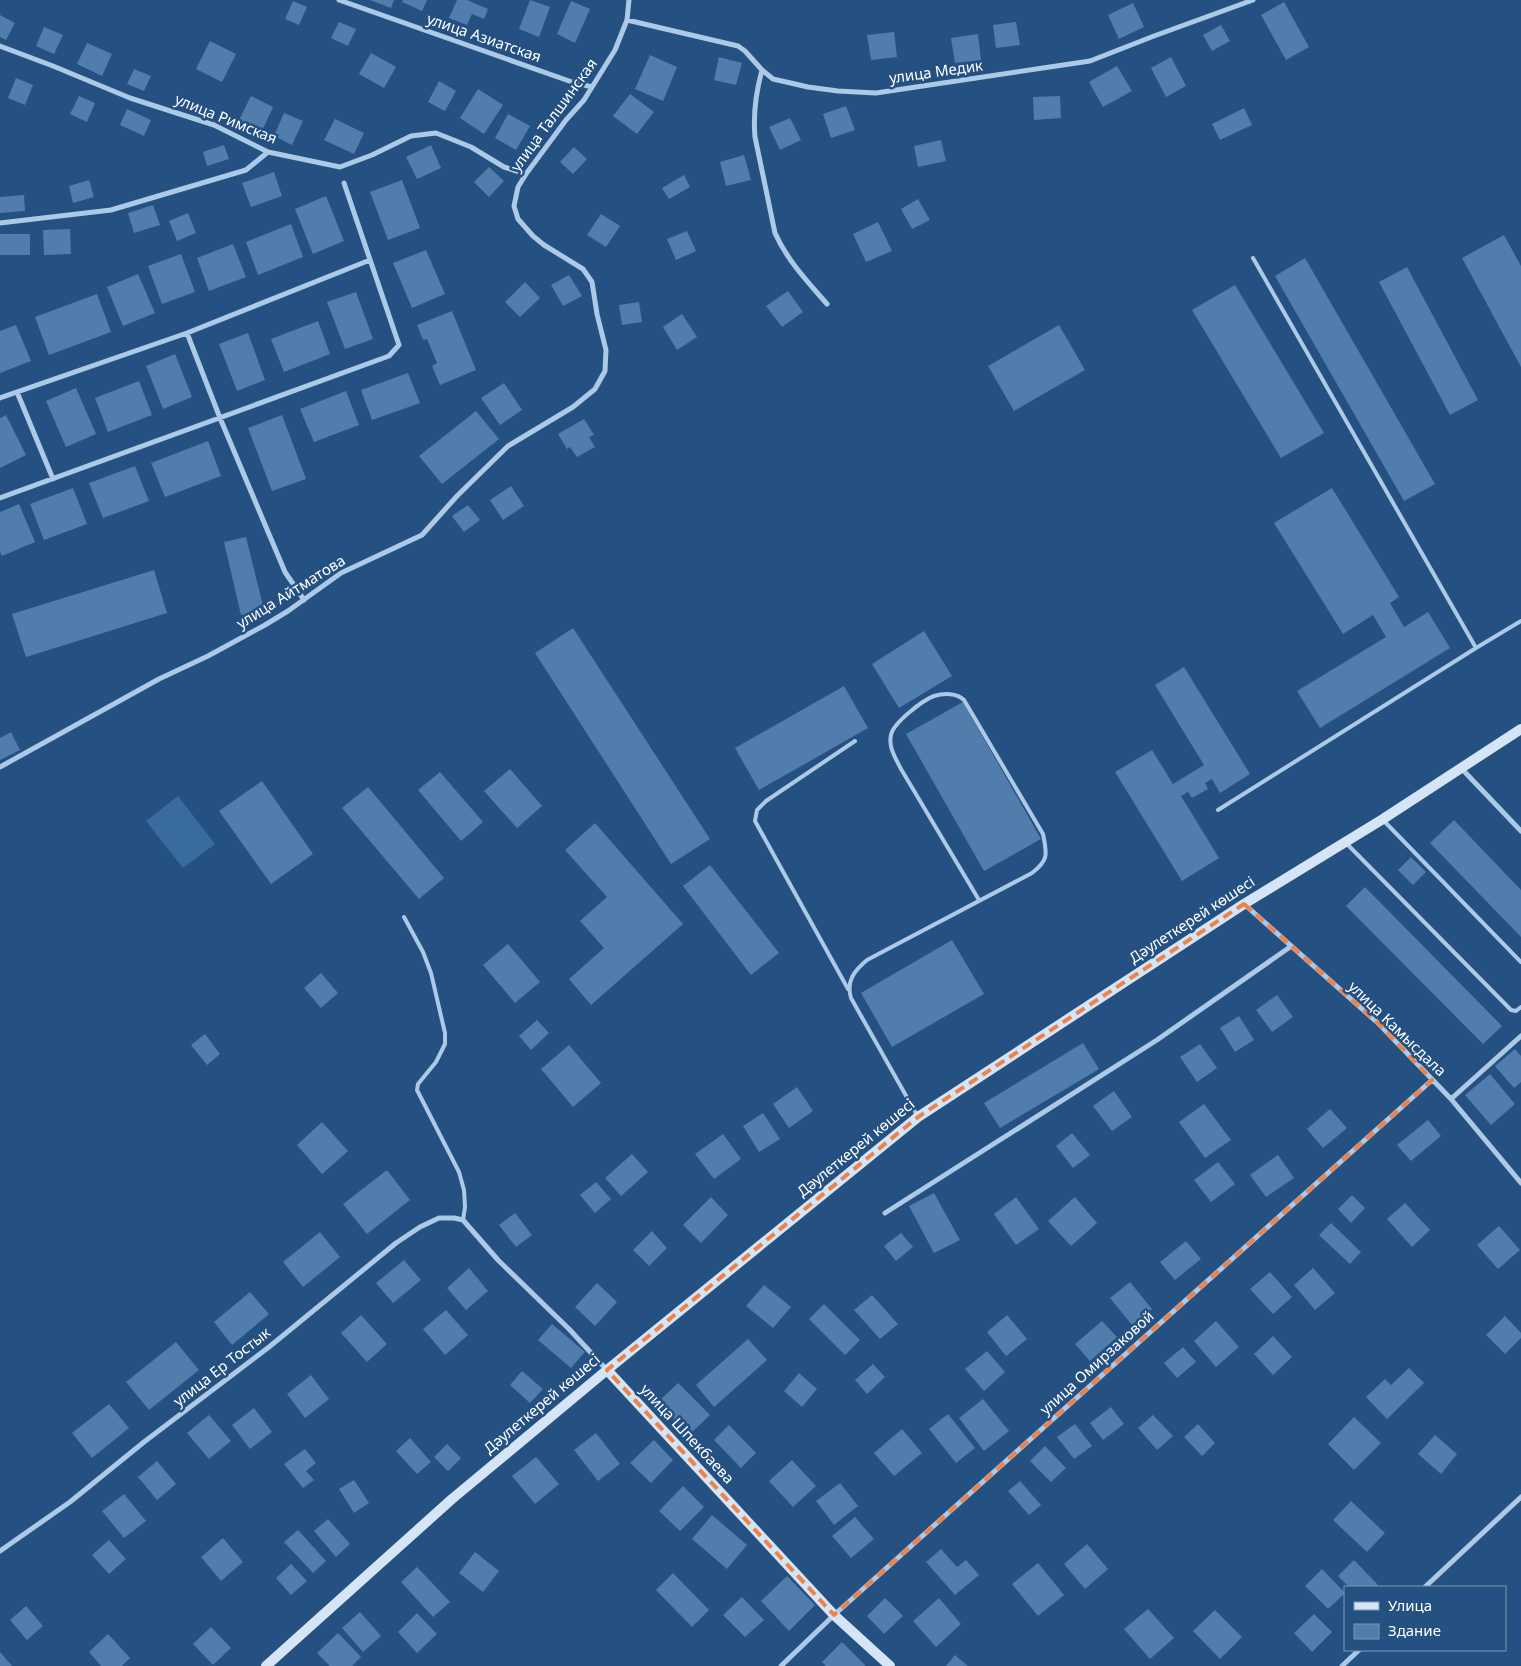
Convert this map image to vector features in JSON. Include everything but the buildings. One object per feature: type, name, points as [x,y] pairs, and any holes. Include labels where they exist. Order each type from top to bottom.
[{"type":"main road","name":"Дәулеткерей көшесі","points":[[266,1666],[452,1499],[607,1370],[918,1117],[1244,904],[1383,819],[1521,729]]},
{"type":"main road","name":"улица Шпекбаева","points":[[607,1370],[834,1615],[890,1666]]},
{"type":"street","name":"улица Азиатская","points":[[340,0],[572,82],[592,86]]},
{"type":"street","name":"улица Талшинская","points":[[573,407],[595,389],[605,371],[606,350],[597,314],[592,282],[583,270],[544,245],[518,219],[514,206],[515,198],[518,187],[526,174],[566,120],[584,100],[615,50],[627,20],[629,0]]},
{"type":"street","name":"улица Медик","points":[[627,20],[738,46],[773,79],[808,87],[876,93],[1090,62],[1154,36],[1253,0]]},
{"type":"street","name":"улица Римская","points":[[0,46],[130,98],[214,125],[268,152],[340,167],[372,155],[412,136],[436,133],[471,146],[504,166],[526,174]]},
{"type":"street","points":[[762,70],[757,86],[754,123],[755,137],[775,233],[794,266],[827,304]]},
{"type":"street","points":[[0,223],[111,210],[246,170],[268,152]]},
{"type":"street","points":[[0,498],[389,356],[399,345],[344,183]]},
{"type":"street","points":[[0,398],[186,333],[370,260]]},
{"type":"street","points":[[186,333],[285,572],[304,600]]},
{"type":"street","points":[[17,392],[53,478]]},
{"type":"street","name":"улица Айтматова","points":[[0,768],[159,679],[249,634],[288,611],[341,573],[422,535],[457,496],[508,446],[573,407]]},
{"type":"street","points":[[1460,767],[1521,831]]},
{"type":"street","name":"улица Камысдала","points":[[1244,904],[1290,947],[1379,1024],[1451,1099],[1521,1183]]},
{"type":"street","points":[[885,1213],[1156,1040],[1290,947]]},
{"type":"street","points":[[1451,1099],[1521,1036]]},
{"type":"street","name":"улица Омирзаковой","points":[[781,1666],[834,1615],[1432,1080]]},
{"type":"street","name":"улица Ер Тостык","points":[[0,1551],[70,1502],[144,1442],[269,1347],[396,1243],[420,1227],[439,1218],[463,1220]]},
{"type":"street","name":"улица Шпекбаева","points":[[463,1220],[498,1260],[607,1370]]},
{"type":"street","points":[[1427,1586],[1521,1497]]},
{"type":"street","points":[[1342,1666],[1358,1651]]},
{"type":"lane","points":[[1253,258],[1476,648]]},
{"type":"lane","points":[[1218,810],[1521,621]]},
{"type":"lane","points":[[848,989],[855,970],[867,960],[1032,873],[1042,865],[1045,858],[1046,849],[1043,834],[964,700],[960,696],[950,694],[935,696],[898,723],[891,735],[891,746],[901,769],[979,900]]},
{"type":"lane","points":[[855,741],[766,802],[757,810],[755,822],[848,989],[857,1012],[918,1117]]},
{"type":"lane","points":[[1383,819],[1521,962]]},
{"type":"lane","points":[[1345,842],[1511,1010],[1516,1011],[1521,1008]]},
{"type":"lane","points":[[404,917],[431,973],[445,1033],[444,1044],[436,1062],[418,1084],[416,1090],[459,1172],[464,1190],[465,1207],[463,1220]]},
{"type":"highlighted area","points":[[1244,904],[1379,1024],[1432,1080],[834,1615],[607,1370],[918,1117]]},
{"type":"shaded area","points":[[178,796],[215,844],[183,868],[146,821]]}]
